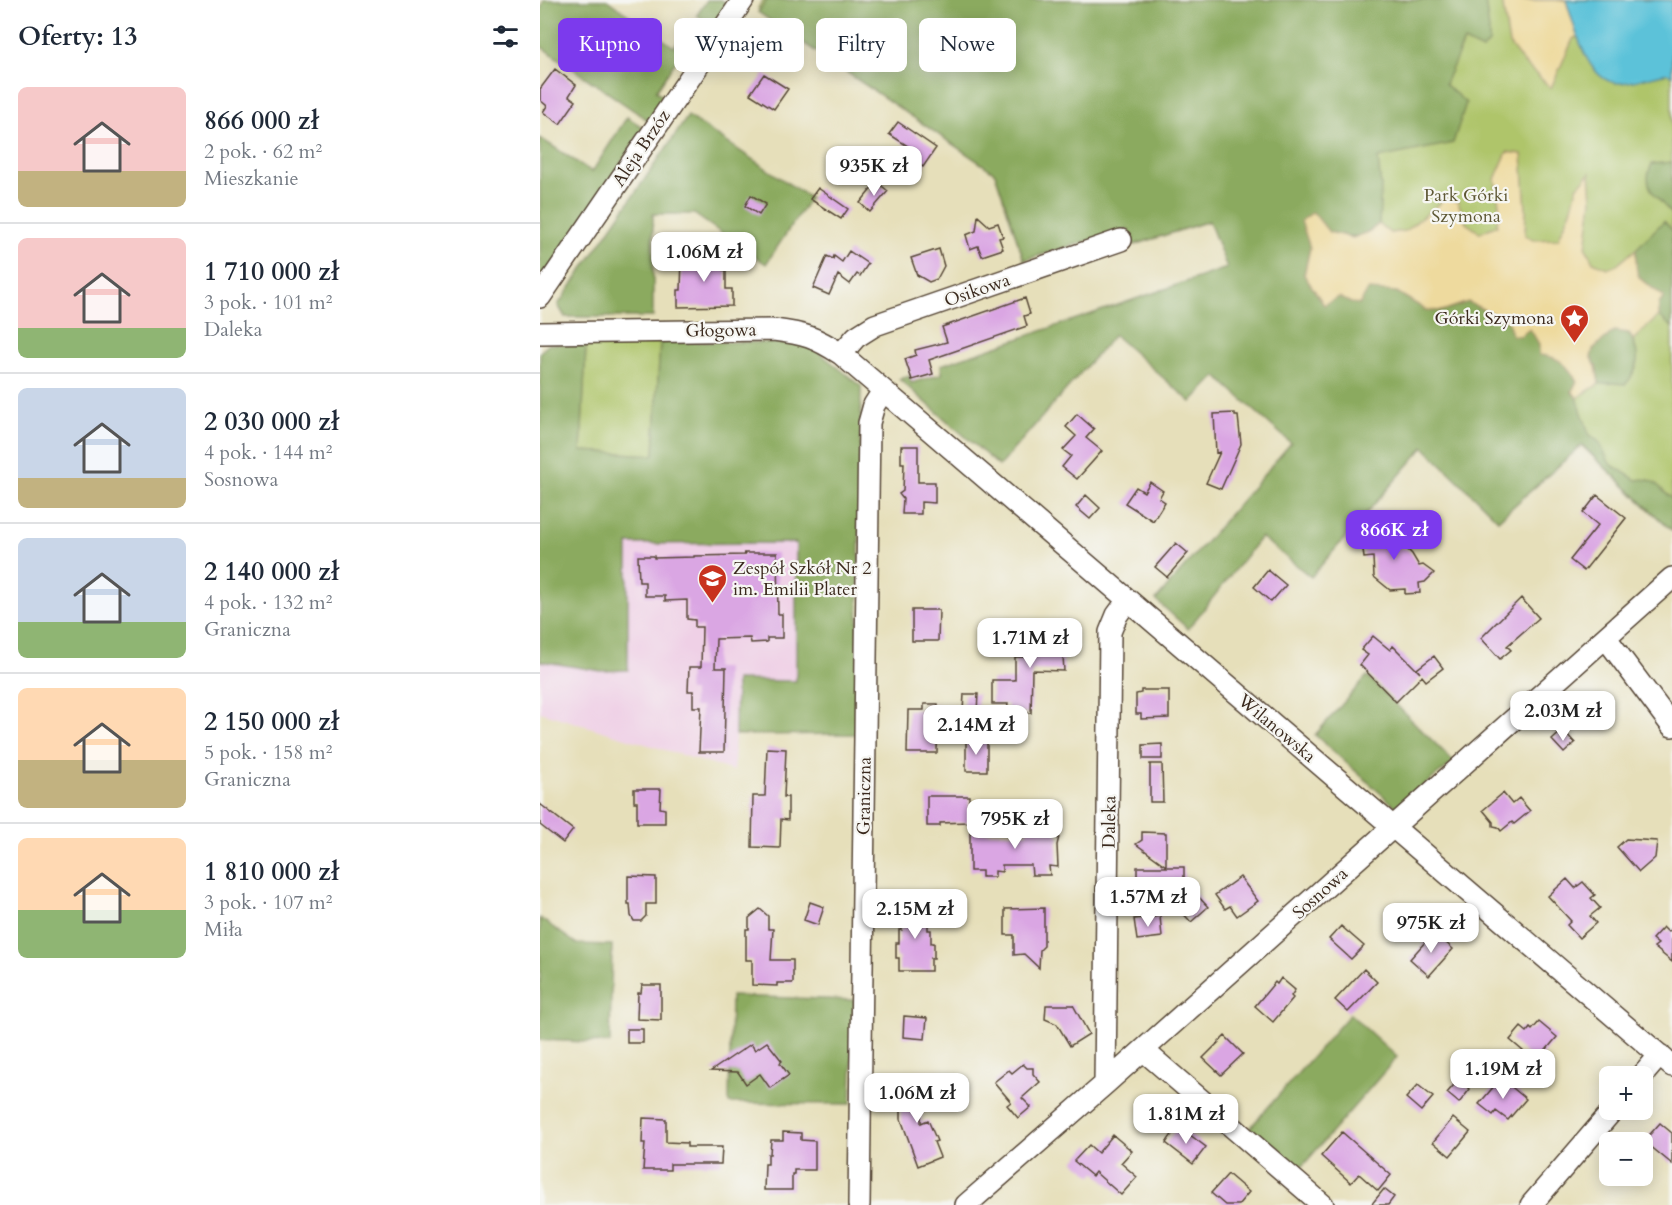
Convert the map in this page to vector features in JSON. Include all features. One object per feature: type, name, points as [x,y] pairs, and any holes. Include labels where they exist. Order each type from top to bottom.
[{"type":"street","name":"Aleja Brzóz","points":[[540,297],[743,0]]},
{"type":"street","name":"Osikowa","points":[[841,354],[856,337],[875,325],[1121,240]]},
{"type":"street","name":"Głogowa","points":[[540,333],[774,330],[805,334],[841,354],[883,391]]},
{"type":"street","name":"Wilanowska","points":[[883,391],[1666,1061]]},
{"type":"street","name":"Graniczna","points":[[859,1205],[869,423],[874,405],[883,391]]},
{"type":"street","name":"Sosnowa","points":[[966,1205],[1105,1084],[1672,578]]},
{"type":"street","name":"Daleka","points":[[1105,1084],[1110,632],[1117,615],[1128,600]]},
{"type":"street","points":[[1606,638],[1672,726]]},
{"type":"street","points":[[1143,1050],[1323,1205]]},
{"type":"street","points":[[1653,1069],[1666,1061]]},
{"type":"street","points":[[1531,1205],[1604,1120]]},
{"type":"shaded area","name":"Zespół Szkół Nr 2 im. Emilii Plater","points":[[796,543],[796,681],[736,680],[734,771],[540,712],[540,661],[601,671],[627,670],[628,544]]},
{"type":"green space","points":[[544,0],[607,0],[633,18],[558,18],[558,58],[540,46],[540,11]]},
{"type":"green space","points":[[707,0],[721,0],[728,7],[719,18],[701,18],[697,15]]},
{"type":"green space","name":"Park Górki Szymona","points":[[763,0],[1672,0],[1672,531],[1581,445],[1498,520],[1425,446],[1228,268],[1209,221],[1134,245],[1128,229],[1024,260],[995,173],[846,72],[907,72],[907,18],[816,18],[816,51],[804,43],[804,18],[767,18],[758,12],[760,10],[758,8]]},
{"type":"green space","points":[[767,0],[1485,0],[1489,43],[1482,50],[1464,41],[1445,84],[1466,103],[1453,143],[1378,158],[1381,187],[1379,224],[1366,233],[1355,236],[1329,232],[1310,248],[1304,275],[1351,303],[1368,289],[1397,292],[1426,310],[1442,311],[1468,302],[1508,321],[1530,328],[1547,355],[1562,360],[1577,381],[1572,392],[1577,398],[1589,434],[1599,442],[1610,464],[1636,480],[1652,481],[1672,499],[1672,531],[1582,445],[1498,520],[1424,447],[1311,577],[1261,537],[1188,629],[1156,600],[1291,443],[1216,376],[1191,402],[1114,335],[999,466],[899,379],[909,376],[911,383],[942,374],[941,365],[1227,268],[1209,221],[1134,245],[1128,229],[1024,260],[995,173],[846,72],[907,72],[907,18],[816,18],[816,51],[804,43],[804,18],[767,18],[758,12]]},
{"type":"green space","points":[[662,39],[674,47],[674,64],[656,91],[667,98],[649,121],[578,72],[662,72]]},
{"type":"green space","points":[[688,116],[810,198],[766,264],[694,214],[653,214],[653,317],[565,317],[558,305]]},
{"type":"green space","points":[[627,117],[644,128],[540,285],[540,138],[592,172]]},
{"type":"green space","points":[[1672,162],[1672,214],[1652,192],[1648,179],[1652,164]]},
{"type":"green space","points":[[1664,221],[1672,230],[1672,327],[1659,316],[1659,304],[1649,285],[1639,279],[1635,269],[1636,249]]},
{"type":"green space","points":[[1614,331],[1629,333],[1637,353],[1636,365],[1626,384],[1599,384],[1596,366],[1591,358],[1593,349]]},
{"type":"green space","points":[[660,342],[654,455],[581,451],[586,345]]},
{"type":"green space","points":[[660,342],[742,342],[811,346],[861,386],[857,734],[735,735],[736,680],[796,681],[796,543],[628,544],[628,670],[601,671],[540,661],[540,352],[549,344],[586,345],[581,451],[654,455]]},
{"type":"green space","points":[[1367,676],[1454,762],[1396,807],[1315,735]]},
{"type":"green space","points":[[540,918],[577,944],[612,945],[610,1043],[540,1040]]},
{"type":"green space","points":[[731,996],[854,1000],[851,1104],[729,1103]]},
{"type":"green space","points":[[1350,1014],[1397,1057],[1299,1170],[1249,1129]]},
{"type":"sand","points":[[1502,0],[1566,0],[1578,36],[1573,39],[1551,88],[1523,62],[1509,44]]},
{"type":"sand","points":[[1507,152],[1522,154],[1526,210],[1525,235],[1533,240],[1558,239],[1571,211],[1577,187],[1590,173],[1592,200],[1586,248],[1593,262],[1607,268],[1617,265],[1636,249],[1636,268],[1640,278],[1664,297],[1659,304],[1659,316],[1633,340],[1629,333],[1614,331],[1593,349],[1591,358],[1596,366],[1599,384],[1577,398],[1572,391],[1577,381],[1573,375],[1557,359],[1539,355],[1539,344],[1530,329],[1520,336],[1512,335],[1508,321],[1468,302],[1442,311],[1426,310],[1397,292],[1368,290],[1360,304],[1351,303],[1339,297],[1324,305],[1304,275],[1310,248],[1301,221],[1313,212],[1329,232],[1353,238],[1370,231],[1379,224],[1390,233],[1405,231],[1446,198],[1458,202],[1466,223],[1480,233],[1497,225],[1499,204],[1495,179]]},
{"type":"water","points":[[1566,0],[1672,0],[1672,76],[1668,73],[1622,83],[1610,81],[1599,75],[1584,52]]},
{"type":"building","points":[[555,69],[576,85],[569,96],[576,101],[560,124],[543,112],[547,106],[540,100],[540,89]]},
{"type":"building","points":[[764,74],[788,89],[774,109],[750,94]]},
{"type":"building","points":[[898,122],[936,148],[923,167],[912,160],[917,152],[889,134]]},
{"type":"building","points":[[877,182],[888,191],[870,212],[860,203]]},
{"type":"building","points":[[818,188],[848,209],[841,219],[810,199]]},
{"type":"building","points":[[751,195],[766,204],[759,215],[745,206]]},
{"type":"building","points":[[978,216],[989,226],[998,223],[1003,237],[999,238],[1003,249],[982,256],[978,246],[970,249],[966,235],[976,231]]},
{"type":"building","points":[[939,249],[944,266],[937,279],[929,282],[917,275],[911,258]]},
{"type":"building","points":[[849,251],[868,264],[860,276],[857,274],[850,284],[838,275],[829,295],[813,288],[827,256],[833,259],[834,256],[842,262]]},
{"type":"building","points":[[682,257],[722,257],[723,270],[726,269],[726,289],[732,289],[732,306],[678,307]]},
{"type":"building","points":[[1025,298],[1030,314],[1024,316],[1027,326],[929,360],[933,374],[912,380],[905,359],[916,355],[915,350],[947,342],[942,327]]},
{"type":"building","points":[[1235,413],[1235,416],[1238,416],[1241,444],[1221,489],[1206,483],[1220,452],[1216,453],[1214,414]]},
{"type":"building","points":[[1077,414],[1094,429],[1086,438],[1102,451],[1077,479],[1062,467],[1071,456],[1063,450],[1076,436],[1066,427]]},
{"type":"building","points":[[901,446],[918,446],[918,482],[935,482],[935,503],[921,502],[921,514],[902,514],[903,499],[899,494],[903,491],[904,463],[901,463]]},
{"type":"building","points":[[1150,482],[1163,491],[1159,498],[1165,502],[1153,521],[1125,503],[1136,487],[1144,492]]},
{"type":"building","points":[[1086,495],[1100,508],[1090,519],[1076,507]]},
{"type":"building","points":[[1597,495],[1626,518],[1584,571],[1570,560],[1598,525],[1583,513]]},
{"type":"building","points":[[1391,520],[1393,546],[1407,549],[1419,566],[1423,565],[1434,573],[1425,582],[1419,583],[1420,593],[1405,594],[1405,589],[1390,590],[1374,577],[1373,557],[1364,558],[1362,541],[1374,539],[1373,521]]},
{"type":"building","points":[[1176,543],[1188,553],[1167,577],[1155,567]]},
{"type":"building","name":"Zespół Szkół Nr 2 im. Emilii Plater","points":[[744,553],[777,553],[778,614],[782,614],[782,638],[767,638],[767,642],[751,643],[750,638],[716,639],[715,668],[726,668],[724,752],[699,752],[701,707],[693,707],[693,691],[688,691],[689,667],[701,667],[702,627],[695,627],[695,620],[687,619],[687,600],[665,601],[665,596],[645,596],[645,582],[639,582],[638,556],[694,557],[745,555]]},
{"type":"building","points":[[1268,570],[1286,585],[1271,602],[1254,587]]},
{"type":"building","points":[[1521,598],[1539,618],[1507,646],[1511,650],[1500,659],[1481,638]]},
{"type":"building","points":[[912,610],[939,610],[938,641],[912,641]]},
{"type":"building","points":[[1043,623],[1059,623],[1060,656],[1063,656],[1064,671],[1032,670],[1031,713],[1007,712],[1008,704],[992,704],[992,680],[1015,680],[1015,657],[1029,657],[1028,627],[1043,627]]},
{"type":"building","points":[[1373,636],[1390,650],[1393,646],[1420,673],[1417,669],[1434,656],[1443,668],[1426,681],[1422,676],[1396,702],[1360,665],[1368,655],[1361,650]]},
{"type":"building","points":[[1141,690],[1169,690],[1169,718],[1141,719],[1141,714],[1136,714],[1136,694],[1141,693]]},
{"type":"building","points":[[964,694],[978,694],[977,712],[963,711]]},
{"type":"building","points":[[924,704],[938,704],[937,753],[907,753],[908,710],[924,710]]},
{"type":"building","points":[[1563,730],[1575,743],[1564,753],[1552,740]]},
{"type":"building","points":[[966,740],[987,740],[987,771],[966,771]]},
{"type":"building","points":[[1162,744],[1162,759],[1143,759],[1143,745]]},
{"type":"building","points":[[767,748],[786,749],[784,797],[788,797],[788,820],[781,819],[780,848],[752,847],[753,796],[765,796]]},
{"type":"building","points":[[1150,764],[1162,764],[1163,802],[1150,802]]},
{"type":"building","points":[[634,789],[661,789],[660,808],[665,809],[665,823],[637,823],[637,802],[634,802]]},
{"type":"building","points":[[1503,793],[1512,804],[1519,798],[1530,811],[1501,831],[1498,827],[1493,826],[1493,822],[1483,810]]},
{"type":"building","points":[[927,796],[969,796],[969,822],[927,826]]},
{"type":"building","points":[[540,804],[573,830],[563,843],[540,825]]},
{"type":"building","points":[[1027,821],[1047,821],[1047,831],[1054,831],[1059,837],[1058,867],[1049,866],[1050,875],[1032,875],[1031,865],[1002,865],[1002,872],[995,871],[995,877],[982,877],[982,871],[970,871],[970,832],[1027,833]]},
{"type":"building","points":[[1142,832],[1166,833],[1166,866],[1136,844],[1142,840]]},
{"type":"building","points":[[1626,839],[1657,841],[1655,858],[1639,872],[1617,847]]},
{"type":"building","points":[[1137,867],[1184,867],[1184,881],[1137,880]]},
{"type":"building","points":[[628,876],[656,877],[656,904],[646,904],[646,916],[641,921],[634,921],[631,916],[630,904],[628,904]]},
{"type":"building","points":[[1240,877],[1258,901],[1237,916],[1230,906],[1225,909],[1215,895]]},
{"type":"building","points":[[1567,879],[1575,888],[1583,882],[1595,895],[1591,898],[1600,908],[1590,916],[1596,923],[1579,938],[1567,925],[1571,921],[1548,896]]},
{"type":"building","points":[[1195,893],[1208,907],[1191,922],[1178,908]]},
{"type":"building","points":[[810,902],[824,907],[818,925],[804,920]]},
{"type":"building","points":[[902,904],[928,905],[928,930],[931,930],[931,943],[934,943],[931,971],[899,971],[896,943],[899,943],[899,930],[902,930]]},
{"type":"building","points":[[1044,908],[1044,946],[1040,950],[1039,968],[1024,954],[1014,955],[1014,935],[1005,935],[1005,909]]},
{"type":"building","points":[[760,909],[768,916],[768,929],[773,929],[771,960],[793,960],[793,983],[777,983],[777,986],[752,985],[752,960],[746,960],[746,929],[749,929],[749,918]]},
{"type":"building","points":[[1160,916],[1162,937],[1137,940],[1134,919]]},
{"type":"building","points":[[1341,926],[1364,946],[1351,959],[1329,939]]},
{"type":"building","points":[[1663,927],[1668,932],[1672,928],[1672,962],[1654,947],[1658,944],[1652,939]]},
{"type":"building","points":[[1434,932],[1453,949],[1429,976],[1410,959]]},
{"type":"building","points":[[1364,969],[1377,982],[1348,1012],[1335,1000]]},
{"type":"building","points":[[1281,978],[1295,990],[1291,996],[1293,998],[1273,1022],[1255,1006]]},
{"type":"building","points":[[642,985],[661,985],[661,1020],[637,1019],[638,993],[641,993]]},
{"type":"building","points":[[1046,1005],[1073,1005],[1089,1034],[1070,1046],[1057,1024],[1045,1019]]},
{"type":"building","points":[[904,1016],[927,1018],[925,1039],[903,1037]]},
{"type":"building","points":[[1539,1022],[1557,1037],[1536,1062],[1510,1040],[1521,1027],[1527,1032]]},
{"type":"building","points":[[627,1029],[643,1029],[643,1043],[627,1043]]},
{"type":"building","points":[[1225,1036],[1243,1054],[1221,1075],[1203,1058]]},
{"type":"building","points":[[767,1042],[782,1061],[780,1063],[789,1075],[770,1088],[760,1074],[746,1084],[738,1072],[711,1071],[751,1044],[755,1050]]},
{"type":"building","points":[[1023,1064],[1027,1068],[1033,1068],[1033,1074],[1040,1082],[1022,1098],[1031,1107],[1018,1118],[1007,1105],[1011,1102],[994,1082],[1009,1070],[1012,1073]]},
{"type":"building","points":[[1501,1078],[1526,1099],[1508,1120],[1496,1111],[1493,1115],[1479,1104]]},
{"type":"building","points":[[1459,1079],[1470,1089],[1459,1103],[1447,1093]]},
{"type":"building","points":[[897,1084],[922,1084],[921,1123],[928,1120],[937,1141],[934,1142],[940,1157],[918,1166],[901,1119],[901,1099],[897,1099]]},
{"type":"building","points":[[1418,1085],[1433,1097],[1421,1111],[1406,1098]]},
{"type":"building","points":[[643,1118],[666,1119],[666,1142],[687,1143],[687,1147],[722,1147],[721,1164],[670,1164],[670,1170],[643,1170],[645,1143],[642,1143]]},
{"type":"building","points":[[1453,1118],[1470,1132],[1450,1156],[1433,1142]]},
{"type":"building","points":[[1660,1123],[1672,1133],[1672,1164],[1653,1148],[1652,1132]]},
{"type":"building","points":[[1178,1126],[1206,1147],[1193,1164],[1166,1143]]},
{"type":"building","points":[[783,1132],[801,1133],[801,1140],[815,1141],[815,1170],[794,1170],[792,1190],[764,1190],[765,1164],[768,1164],[771,1140],[783,1140]]},
{"type":"building","points":[[1342,1132],[1391,1175],[1378,1191],[1359,1174],[1351,1183],[1321,1156]]},
{"type":"building","points":[[1113,1135],[1132,1151],[1121,1163],[1137,1177],[1121,1195],[1095,1172],[1092,1176],[1074,1161],[1089,1145],[1098,1153]]},
{"type":"building","points":[[1228,1174],[1249,1192],[1238,1205],[1225,1205],[1211,1193]]},
{"type":"building","points":[[1384,1189],[1394,1197],[1388,1205],[1371,1205]]},
{"type":"place","name":"Górki Szymona","points":[[1575,344]]},
{"type":"place","name":"Zespół Szkół Nr 2 im. Emilii Plater","points":[[712,604]]}]
